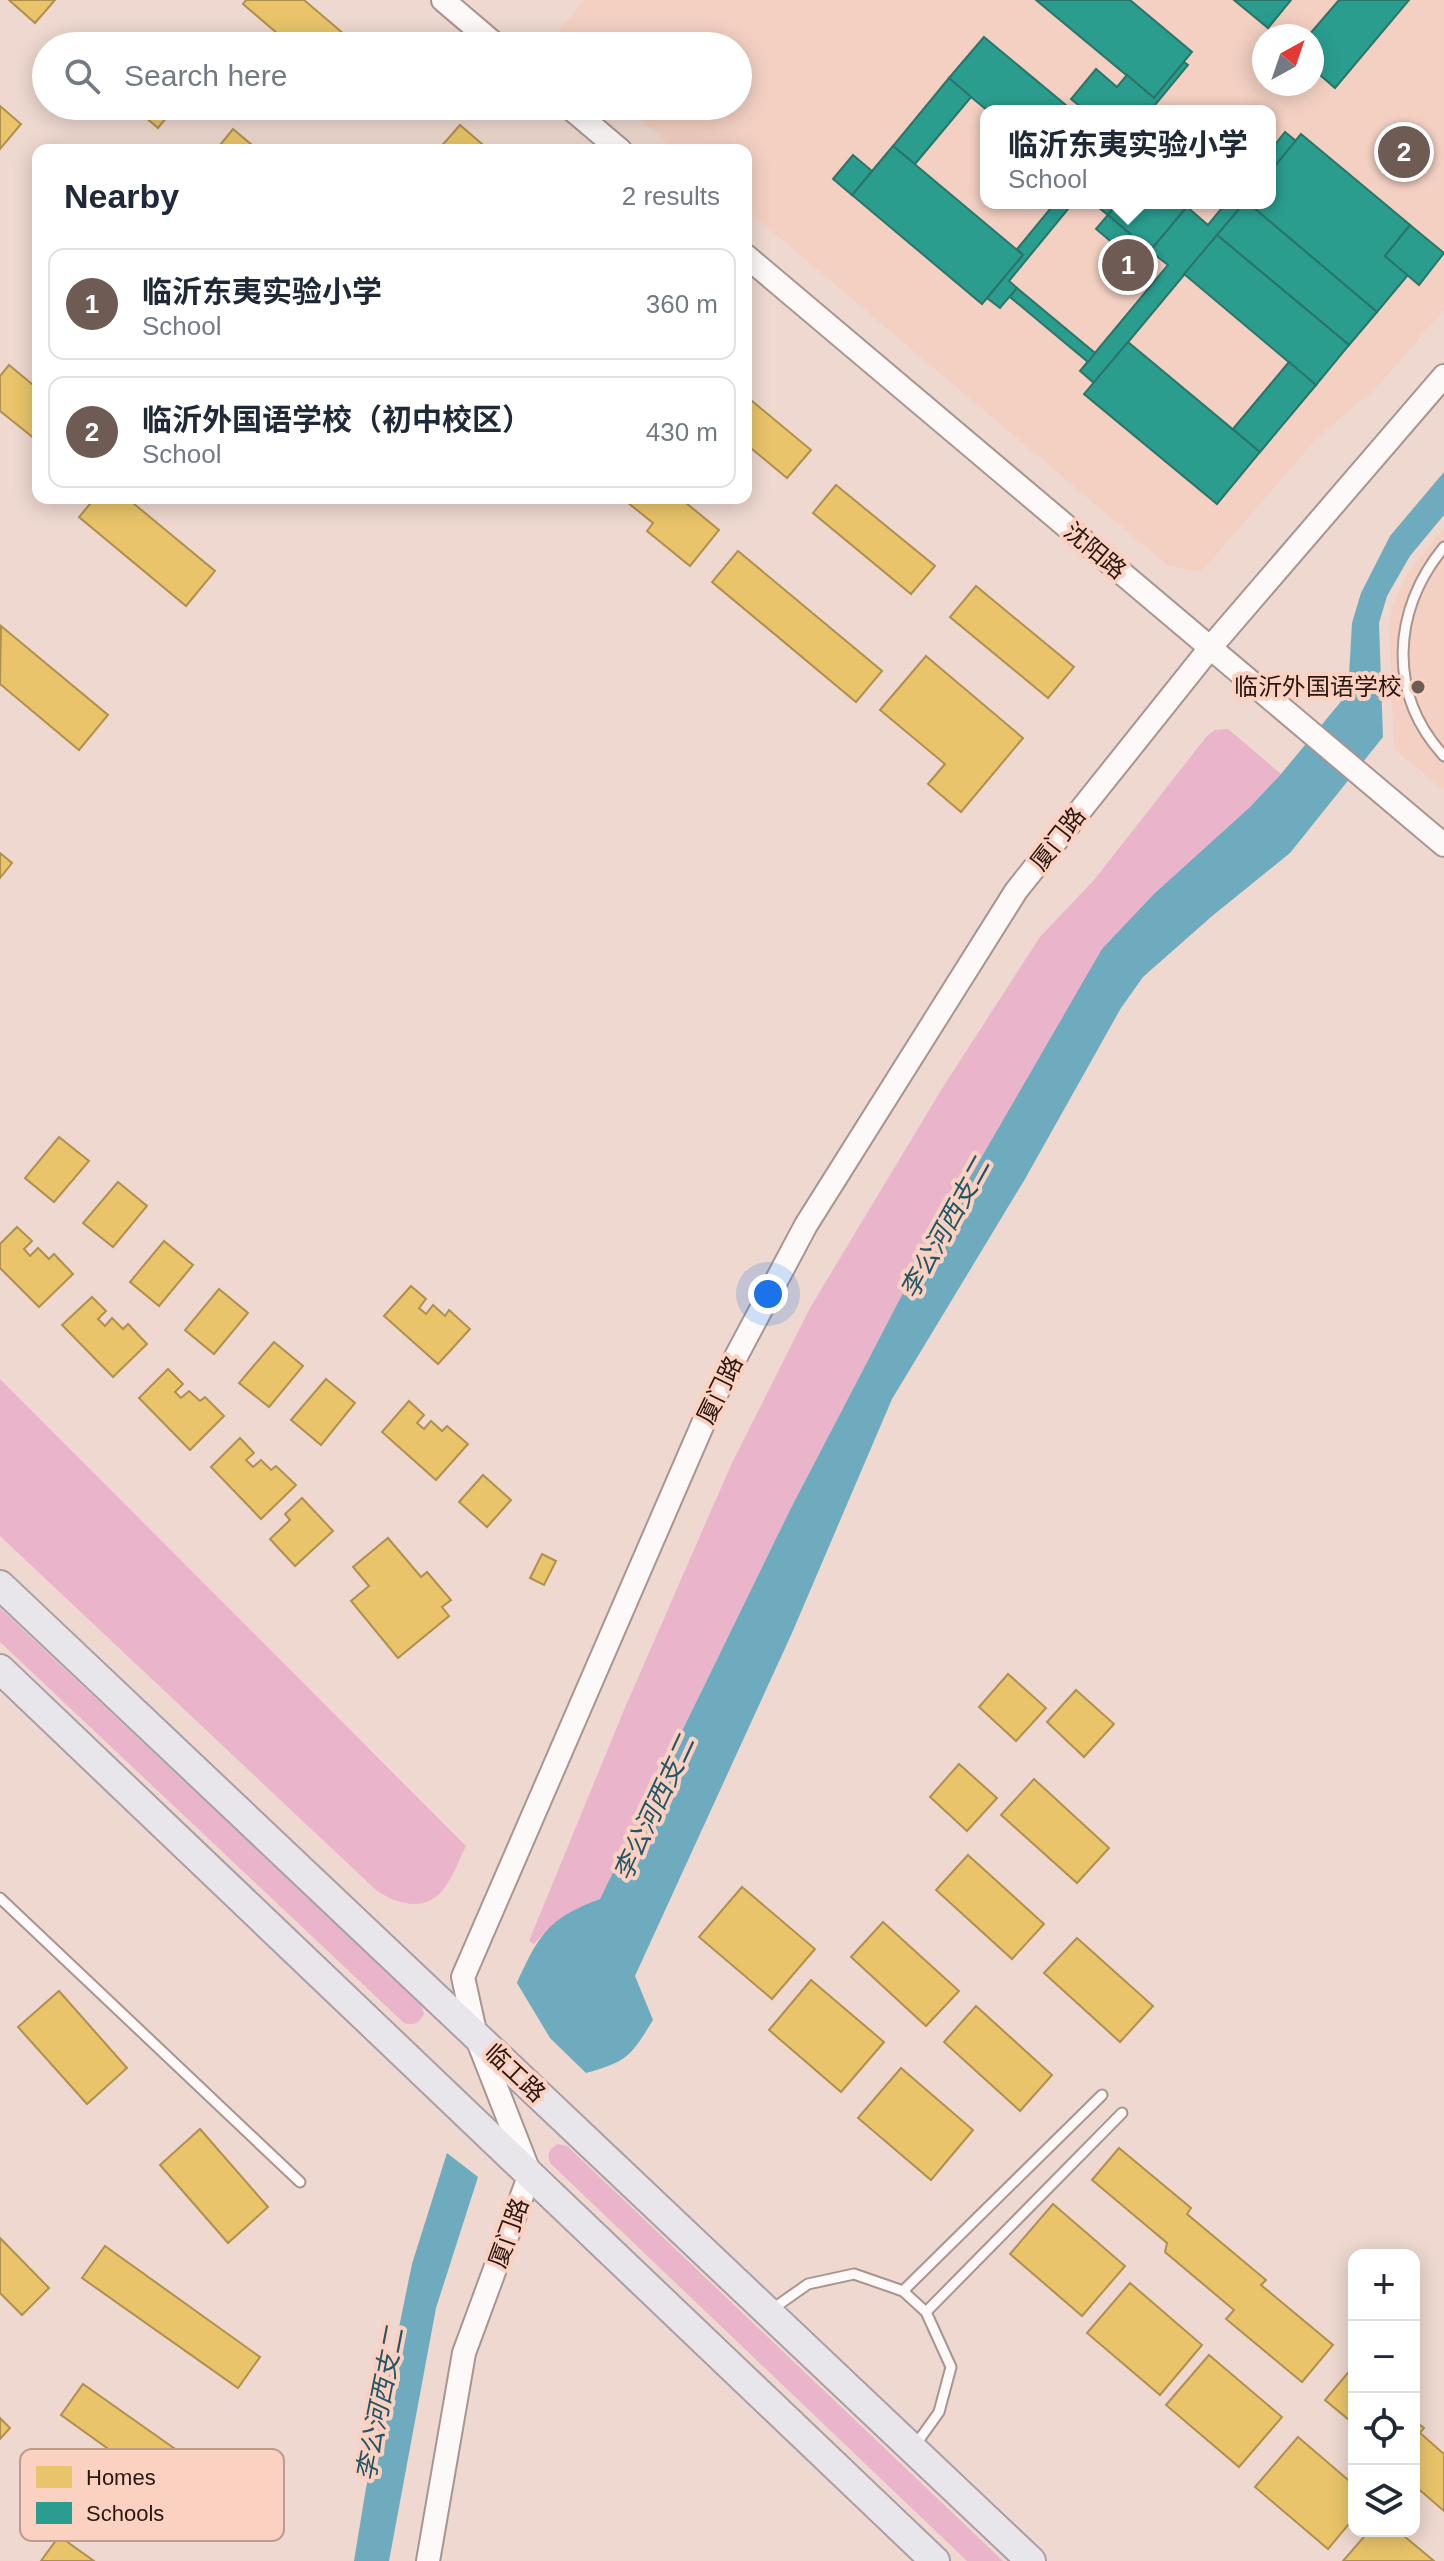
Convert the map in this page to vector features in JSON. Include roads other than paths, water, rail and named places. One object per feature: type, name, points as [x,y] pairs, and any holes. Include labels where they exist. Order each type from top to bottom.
[{"type":"main road","name":"临工路","points":[[0,1585],[1031,2561]]},
{"type":"main road","points":[[0,1669],[935,2561]]},
{"type":"street","points":[[443,0],[481,32]]},
{"type":"street","points":[[585,120],[613,144]]},
{"type":"street","name":"沈阳路","points":[[752,261],[1444,845]]},
{"type":"street","name":"厦门路","points":[[428,2561],[464,2353],[530,2174],[476,2036],[463,1977],[715,1396],[806,1225],[1016,891],[1210,648],[1444,376]]},
{"type":"lane","points":[[1444,547],[1418,584],[1407,614],[1403,640],[1410,704],[1425,733],[1444,756]]},
{"type":"lane","points":[[0,1898],[300,2182]]},
{"type":"lane","points":[[903,2291],[1102,2095]]},
{"type":"lane","points":[[926,2312],[1122,2113]]},
{"type":"lane","points":[[768,2312],[808,2284],[854,2274],[903,2291],[926,2312],[951,2367],[939,2412],[912,2449]]},
{"type":"water","name":"李公河西支二","points":[[1444,472],[1444,515],[1410,556],[1387,596],[1379,623],[1383,737],[1290,853],[1143,977],[1121,1008],[1025,1179],[892,1399],[792,1633],[635,1976],[653,2020],[627,2056],[586,2073],[550,2038],[517,1983],[532,1952],[557,1921],[600,1899],[791,1508],[902,1295],[1102,949],[1154,894],[1249,808],[1348,693],[1352,623],[1361,593],[1390,536]]},
{"type":"water","points":[[447,2153],[478,2177],[436,2308],[389,2561],[354,2561],[412,2264]]},
{"type":"place","name":"临沂外国语学校（初中校区）","points":[[1404,152]]},
{"type":"place","name":"临沂东夷实验小学","points":[[1128,265]]},
{"type":"place","name":"临沂外国语学校","points":[[1418,687]]}]
